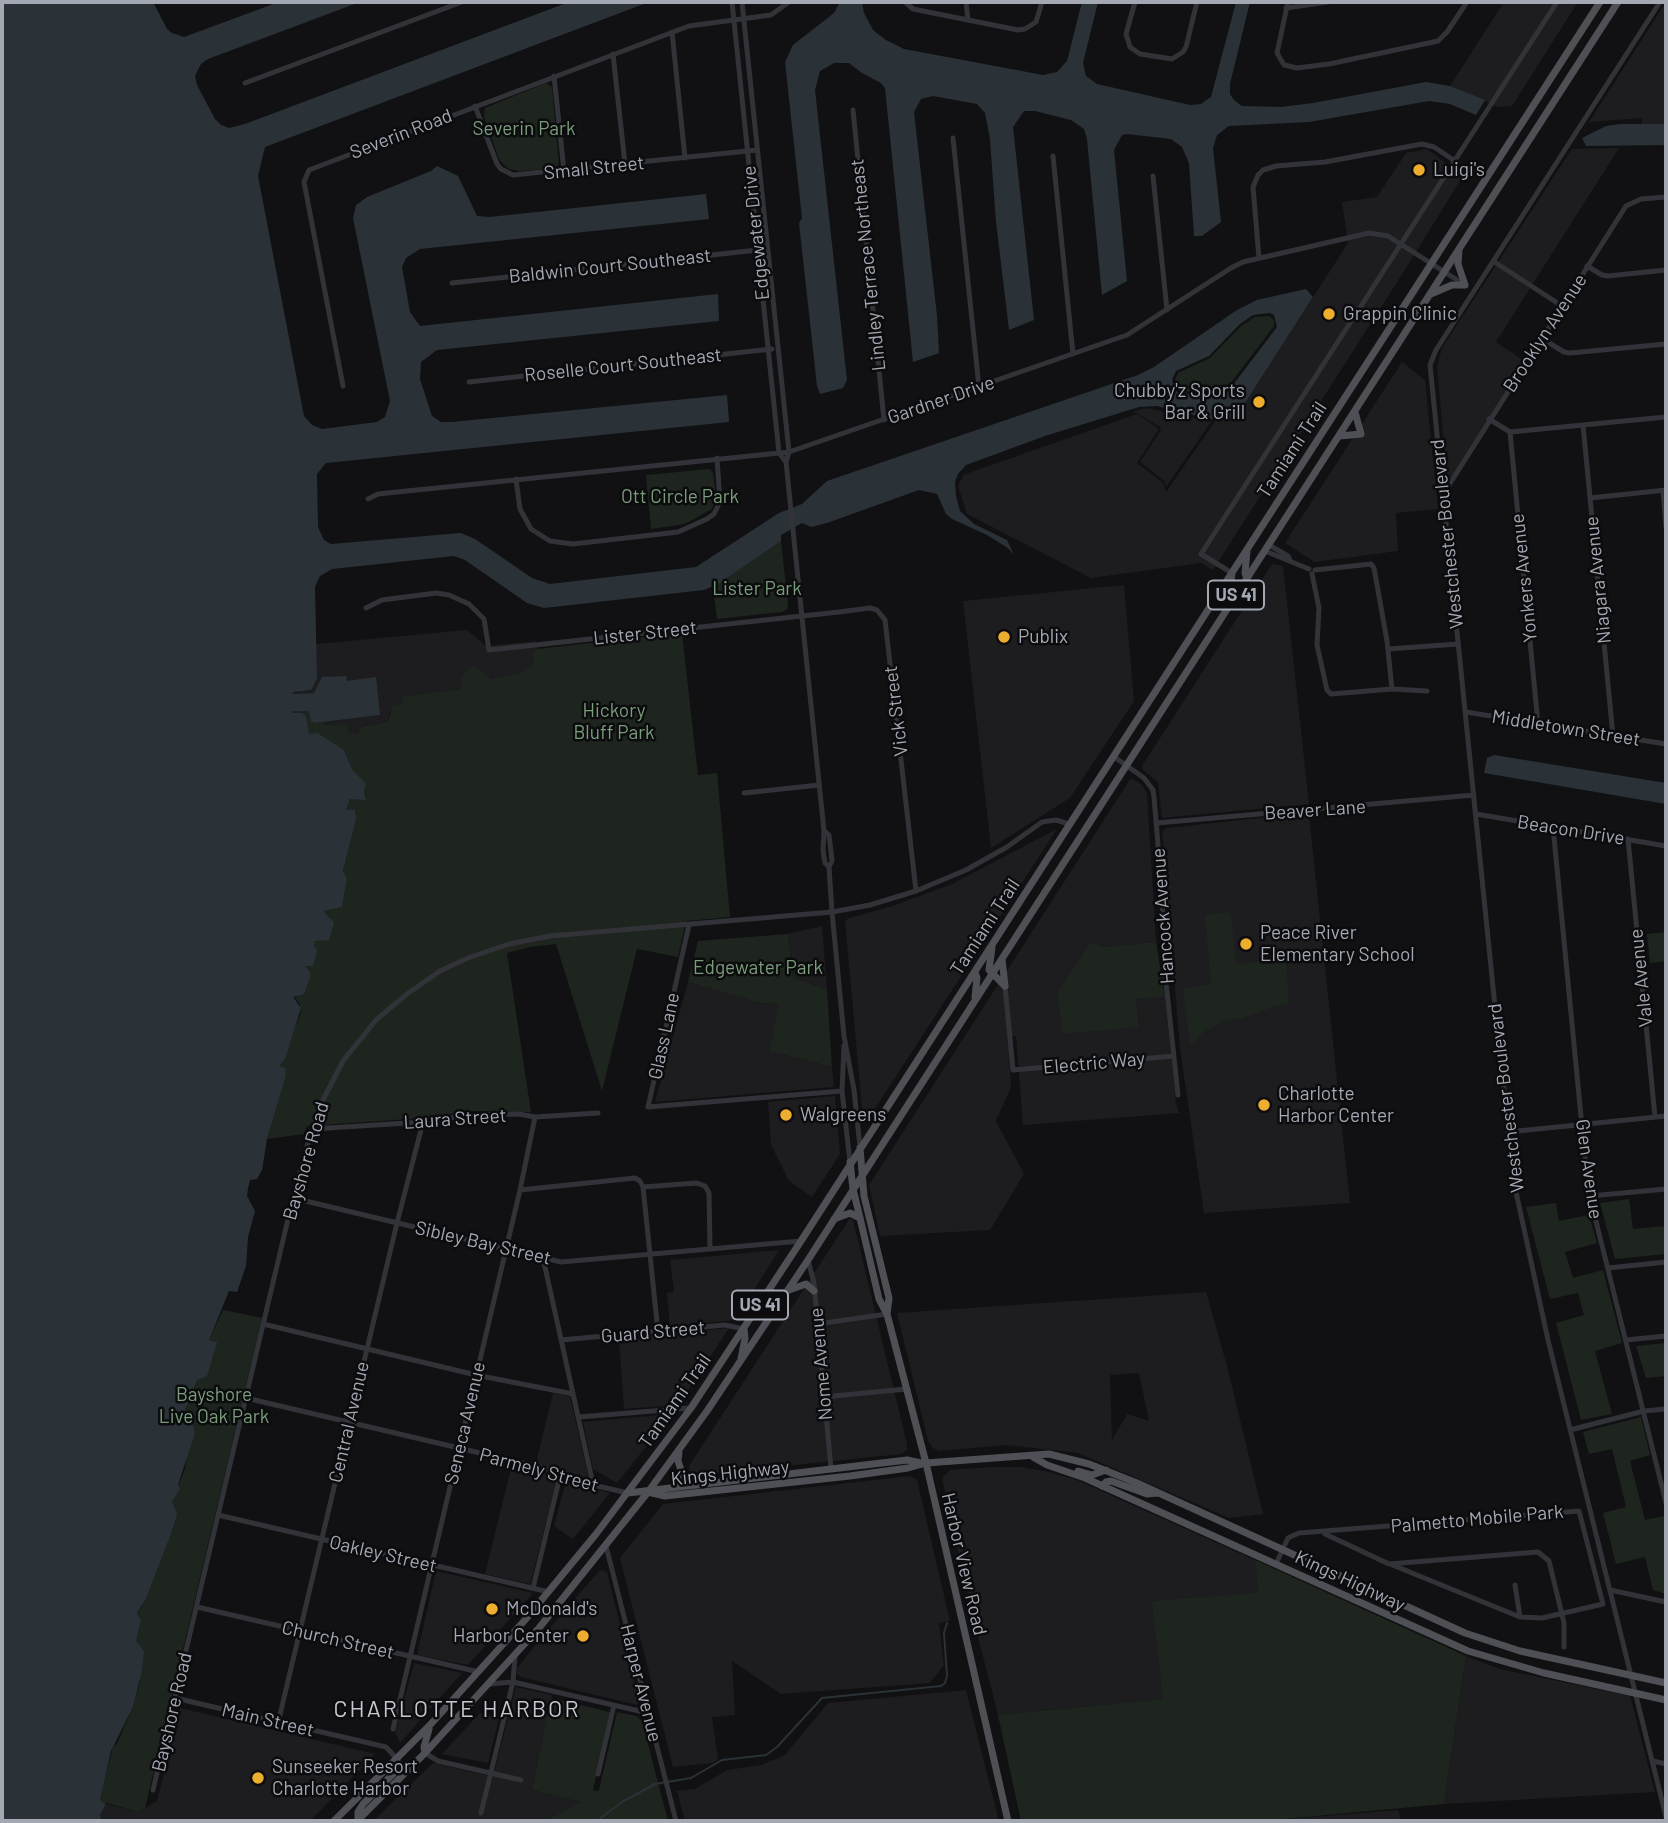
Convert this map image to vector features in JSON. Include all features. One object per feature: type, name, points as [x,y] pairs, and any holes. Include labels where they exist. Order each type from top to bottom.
[{"type":"main road","name":"Tamiami Trail","points":[[334,1821],[430,1725],[549,1592],[691,1408],[1600,2]]},
{"type":"main road","name":"Tamiami Trail","points":[[358,1821],[515,1656],[607,1546],[680,1450],[788,1291],[1618,2]]},
{"type":"main road","points":[[1430,294],[1452,285],[1465,285],[1458,264],[1459,250]]},
{"type":"main road","points":[[1339,436],[1361,434],[1354,411]]},
{"type":"main road","points":[[1247,579],[1245,567],[1248,547]]},
{"type":"main road","points":[[1227,609],[1232,573]]},
{"type":"main road","points":[[993,943],[988,965],[992,974],[1005,986]]},
{"type":"main road","points":[[1002,958],[1005,986]]},
{"type":"main road","points":[[974,1002],[977,986],[975,972]]},
{"type":"main road","points":[[857,1115],[870,1119],[881,1115]]},
{"type":"main road","name":"Harbor View Road","points":[[860,1147],[861,1177],[889,1298],[887,1314]]},
{"type":"main road","name":"Harbor View Road","points":[[850,1162],[853,1189],[880,1299],[887,1314],[926,1464],[1008,1821]]},
{"type":"main road","points":[[833,1219],[850,1213],[860,1218]]},
{"type":"main road","points":[[788,1291],[806,1283],[814,1291]]},
{"type":"main road","points":[[740,1363],[745,1343],[744,1329]]},
{"type":"main road","points":[[680,1450],[680,1469],[693,1485]]},
{"type":"main road","name":"Kings Highway","points":[[648,1492],[665,1496],[850,1476],[926,1464],[1049,1454],[1106,1471],[1158,1493],[1465,1633],[1520,1651],[1666,1683]]},
{"type":"main road","name":"Kings Highway","points":[[1032,1457],[1468,1651],[1516,1666],[1666,1700]]},
{"type":"main road","name":"Kings Highway","points":[[648,1492],[907,1460],[926,1464]]},
{"type":"main road","points":[[1070,1472],[1079,1471],[1092,1475],[1106,1471]]},
{"type":"main road","points":[[746,1478],[747,1487]]},
{"type":"main road","points":[[1102,1486],[1111,1481],[1147,1494],[1158,1493]]},
{"type":"main road","points":[[628,1493],[648,1492]]},
{"type":"main road","points":[[1210,1534],[1217,1520]]},
{"type":"main road","points":[[425,1753],[425,1741],[430,1725]]},
{"type":"main road","points":[[358,1821],[358,1812],[363,1804],[397,1770],[397,1759]]},
{"type":"street","points":[[245,83],[462,2]]},
{"type":"street","name":"Edgewater Drive","points":[[732,2],[779,453]]},
{"type":"street","name":"Edgewater Drive","points":[[742,2],[789,452],[786,462],[824,831],[823,851],[825,863],[829,867],[844,1035],[860,1147]]},
{"type":"street","name":"Severin Road","points":[[343,386],[304,182],[305,176],[316,166],[695,24],[771,15],[789,2]]},
{"type":"street","points":[[905,2],[913,9],[1025,29],[1036,22],[1042,2]]},
{"type":"street","points":[[966,2],[968,20]]},
{"type":"street","points":[[1135,2],[1126,34],[1130,47],[1140,54],[1165,59],[1172,59],[1183,52],[1197,2]]},
{"type":"street","points":[[1328,2],[1287,5],[1276,53],[1284,65],[1297,68],[1329,64],[1438,41],[1467,2]]},
{"type":"street","name":"Tamiami Trail","points":[[1232,573],[1201,554],[1557,2]]},
{"type":"street","points":[[1474,290],[1660,2]]},
{"type":"street","points":[[672,32],[685,158]]},
{"type":"street","points":[[613,54],[625,164]]},
{"type":"street","points":[[554,76],[564,171]]},
{"type":"street","name":"Small Street","points":[[475,106],[497,164],[507,173],[520,176],[757,150]]},
{"type":"street","name":"Lindley Terrace Northeast","points":[[853,110],[884,420]]},
{"type":"street","points":[[953,138],[979,387]]},
{"type":"street","points":[[1259,258],[1253,187],[1254,180],[1263,170],[1422,144],[1455,161]]},
{"type":"street","points":[[1053,156],[1073,354]]},
{"type":"street","points":[[1153,176],[1167,310]]},
{"type":"street","name":"Brooklyn Avenue","points":[[1442,496],[1626,206],[1641,199],[1666,197]]},
{"type":"street","name":"Gardner Drive","points":[[368,499],[378,494],[789,452],[1127,335],[1231,268],[1259,258],[1369,233],[1382,233],[1474,290]]},
{"type":"street","name":"Baldwin Court Southeast","points":[[452,283],[768,248]]},
{"type":"street","points":[[1493,261],[1562,306]]},
{"type":"street","points":[[1587,266],[1608,276],[1666,270]]},
{"type":"street","name":"Westchester Boulevard","points":[[1474,290],[1436,350],[1430,365],[1508,1132],[1516,1192],[1570,1430],[1666,1817]]},
{"type":"street","points":[[1541,338],[1570,353],[1666,344]]},
{"type":"street","name":"Roselle Court Southeast","points":[[469,382],[778,348]]},
{"type":"street","points":[[1489,419],[1510,432],[1666,417]]},
{"type":"street","name":"Niagara Avenue","points":[[1583,425],[1613,736]]},
{"type":"street","name":"Yonkers Avenue","points":[[1510,432],[1538,723]]},
{"type":"street","points":[[779,453],[786,462]]},
{"type":"street","points":[[516,480],[520,509],[531,528],[550,541],[573,544],[678,532],[707,519],[714,514],[720,502],[717,458]]},
{"type":"street","points":[[1590,498],[1664,491],[1666,527]]},
{"type":"street","points":[[1267,548],[1286,561],[1290,560],[1312,571],[1371,564],[1374,568],[1388,649],[1392,689]]},
{"type":"street","points":[[1312,571],[1319,608],[1317,645],[1327,690],[1331,694],[1392,689],[1427,691]]},
{"type":"street","name":"Lister Street","points":[[366,608],[382,600],[436,593],[449,595],[469,604],[484,619],[489,650],[801,616]]},
{"type":"street","name":"Vick Street","points":[[801,616],[870,608],[882,614],[885,620],[916,891]]},
{"type":"street","points":[[1388,649],[1458,644]]},
{"type":"street","name":"Middletown Street","points":[[1466,712],[1666,744]]},
{"type":"street","name":"Hancock Avenue","points":[[1113,756],[1144,778],[1153,790],[1164,912],[1164,964],[1178,1095]]},
{"type":"street","points":[[744,793],[819,785]]},
{"type":"street","name":"Beaver Lane","points":[[1157,823],[1474,795]]},
{"type":"street","name":"Beacon Drive","points":[[1476,814],[1666,846]]},
{"type":"street","name":"Bayshore Road","points":[[153,1790],[293,1198],[312,1129],[333,1079],[355,1045],[391,1006],[440,971],[490,950],[530,939],[832,912],[870,905],[916,891],[986,860],[1042,822],[1056,820],[1069,824]]},
{"type":"street","name":"Glen Avenue","points":[[1553,827],[1590,1196],[1666,1503]]},
{"type":"street","name":"Vale Avenue","points":[[1628,839],[1655,1117]]},
{"type":"street","name":"Glass Lane","points":[[688,925],[648,1107],[842,1091]]},
{"type":"street","name":"Electric Way","points":[[1005,986],[1013,1070],[1174,1056]]},
{"type":"street","name":"Edgewater Drive","points":[[844,1035],[842,1091],[850,1162]]},
{"type":"street","name":"Laura Street","points":[[312,1129],[423,1122],[470,1115],[519,1114],[535,1117],[598,1113]]},
{"type":"street","points":[[1508,1132],[1666,1116]]},
{"type":"street","name":"Seneca Avenue","points":[[393,1729],[535,1117]]},
{"type":"street","name":"Central Avenue","points":[[278,1723],[423,1122]]},
{"type":"street","points":[[520,1190],[635,1178],[640,1181],[643,1187],[658,1332]]},
{"type":"street","points":[[643,1187],[697,1183],[705,1186],[709,1193],[710,1249]]},
{"type":"street","points":[[1590,1196],[1666,1189]]},
{"type":"street","name":"Sibley Bay Street","points":[[293,1198],[561,1262],[801,1241]]},
{"type":"street","points":[[543,1258],[593,1485]]},
{"type":"street","name":"Nome Avenue","points":[[808,1260],[814,1291],[831,1468]]},
{"type":"street","points":[[1608,1268],[1666,1262]]},
{"type":"street","points":[[817,1324],[887,1314]]},
{"type":"street","points":[[263,1324],[476,1375],[573,1394]]},
{"type":"street","name":"Guard Street","points":[[561,1340],[725,1325],[744,1329]]},
{"type":"street","points":[[1626,1340],[1666,1336]]},
{"type":"street","points":[[824,1397],[906,1389]]},
{"type":"street","name":"Parmely Street","points":[[246,1398],[561,1472],[593,1485],[628,1493]]},
{"type":"street","points":[[579,1417],[691,1408]]},
{"type":"street","points":[[1570,1430],[1644,1411],[1666,1409]]},
{"type":"street","points":[[533,1588],[561,1472]]},
{"type":"street","name":"Palmetto Mobile Park","points":[[1283,1549],[1293,1534],[1305,1532],[1579,1511],[1603,1604]]},
{"type":"street","name":"Oakley Street","points":[[218,1515],[549,1592]]},
{"type":"street","name":"Palmetto Mobile Park","points":[[1322,1532],[1389,1564],[1520,1617],[1542,1618],[1613,1602]]},
{"type":"street","name":"Harper Avenue","points":[[607,1546],[676,1821]]},
{"type":"street","points":[[1276,1564],[1283,1549]]},
{"type":"street","name":"Palmetto Mobile Park","points":[[1389,1564],[1538,1552],[1549,1561],[1562,1613]]},
{"type":"street","points":[[1515,1585],[1520,1617]]},
{"type":"street","points":[[1610,1590],[1666,1602]]},
{"type":"street","name":"Church Street","points":[[197,1607],[479,1672]]},
{"type":"street","points":[[1562,1613],[1564,1647]]},
{"type":"street","points":[[481,1813],[513,1682],[515,1656]]},
{"type":"street","points":[[489,1684],[513,1682],[648,1713]]},
{"type":"street","name":"Main Street","points":[[175,1698],[386,1747],[397,1759]]},
{"type":"street","points":[[598,1774],[614,1705]]},
{"type":"street","points":[[425,1753],[438,1761],[521,1780]]},
{"type":"street","points":[[1653,1761],[1666,1764]]},
{"type":"shaded area","points":[[2,2],[153,2],[167,29],[184,37],[279,2],[360,2],[208,59],[201,64],[195,76],[197,85],[215,119],[229,128],[569,2],[649,2],[265,147],[258,176],[304,416],[312,425],[322,429],[377,422],[385,417],[390,401],[353,218],[356,205],[367,197],[431,171],[437,166],[458,176],[477,216],[490,217],[706,194],[709,219],[420,249],[406,258],[402,267],[410,312],[420,326],[718,294],[719,321],[437,350],[421,362],[420,379],[432,416],[441,422],[452,422],[727,395],[729,422],[326,463],[317,474],[318,527],[324,540],[331,544],[461,533],[475,539],[532,578],[550,584],[696,567],[779,513],[802,504],[827,481],[1138,375],[1237,310],[1257,300],[1306,289],[1313,297],[1245,403],[1229,419],[1210,419],[1157,406],[1139,407],[1045,436],[966,465],[955,482],[960,511],[974,524],[1007,540],[1014,555],[987,535],[952,519],[946,514],[937,494],[919,490],[827,523],[811,527],[802,523],[781,535],[781,541],[718,584],[704,590],[544,608],[527,603],[465,560],[454,556],[332,569],[320,576],[315,587],[317,679],[311,690],[293,694],[314,693],[322,677],[346,676],[347,681],[376,677],[380,715],[315,723],[311,721],[309,711],[293,711],[306,716],[309,734],[317,733],[344,750],[352,769],[366,784],[366,800],[350,799],[346,810],[355,810],[356,820],[343,871],[347,879],[342,907],[323,911],[334,922],[329,940],[315,941],[317,951],[313,966],[305,966],[310,977],[304,994],[293,997],[301,1008],[285,1059],[279,1066],[285,1068],[286,1076],[267,1139],[262,1170],[257,1179],[250,1180],[248,1188],[247,1196],[255,1211],[248,1237],[246,1266],[237,1292],[229,1291],[209,1340],[217,1342],[207,1376],[197,1380],[182,1418],[193,1425],[195,1433],[178,1485],[180,1489],[172,1501],[177,1514],[171,1534],[146,1599],[137,1613],[141,1621],[136,1641],[144,1651],[142,1671],[133,1707],[111,1751],[100,1800],[106,1804],[100,1815],[102,1821],[2,1821]],"holes":[[[1253,315],[1274,315],[1277,327],[1226,394],[1201,396],[1177,392],[1172,380],[1176,371],[1209,356],[1240,324]]]},
{"type":"shaded area","points":[[840,2],[862,2],[864,13],[873,30],[904,49],[1043,75],[1057,72],[1067,61],[1082,2],[1098,2],[1083,63],[1086,76],[1097,84],[1190,105],[1201,104],[1211,97],[1236,2],[1250,2],[1230,84],[1230,94],[1242,106],[1281,107],[1313,103],[1426,82],[1450,86],[1485,100],[1476,115],[1450,104],[1429,101],[1309,122],[1229,126],[1217,135],[1213,148],[1221,222],[1202,236],[1194,236],[1189,163],[1182,147],[1171,139],[1122,135],[1114,150],[1127,281],[1102,295],[1084,129],[1071,120],[1024,111],[1013,127],[1034,320],[1009,330],[996,222],[990,139],[985,113],[977,104],[933,96],[921,99],[914,112],[939,353],[913,362],[885,88],[849,63],[834,63],[820,71],[815,90],[847,380],[843,388],[820,394],[799,223],[802,218],[785,62],[793,45],[834,13]]},
{"type":"shaded area","points":[[1504,2],[1578,2],[1512,106],[1498,107],[1450,86]]},
{"type":"shaded area","points":[[1666,2],[1666,124],[1641,124],[1643,118],[1589,122]]},
{"type":"shaded area","points":[[1666,124],[1666,145],[1586,146],[1582,138],[1606,126]]},
{"type":"shaded area","points":[[1619,148],[1496,342],[1529,364],[1448,490],[1437,366],[1442,348],[1572,149]]},
{"type":"shaded area","points":[[1427,149],[1463,176],[1213,570],[1201,563],[1091,578],[967,514],[958,486],[963,475],[1137,414],[1159,429],[1137,463],[1163,483],[1166,492],[1216,420],[1229,419],[1245,403],[1348,243],[1342,202],[1377,197],[1406,153]]},
{"type":"shaded area","points":[[1402,362],[1425,380],[1438,509],[1396,513],[1398,551],[1315,562],[1285,543]]},
{"type":"shaded area","points":[[1147,408],[1211,422],[1166,487],[1164,481],[1140,462],[1161,430],[1133,411]]},
{"type":"shaded area","points":[[1272,564],[1283,566],[1309,804],[1162,818],[1158,782],[1143,770],[1142,766]]},
{"type":"shaded area","points":[[1124,585],[1134,701],[1070,798],[991,848],[963,601]]},
{"type":"shaded area","points":[[467,630],[486,646],[536,641],[537,649],[532,653],[533,665],[522,674],[491,679],[460,689],[403,696],[402,704],[390,712],[388,721],[362,727],[357,734],[349,734],[340,724],[325,725],[324,722],[380,715],[345,676],[327,678],[314,693],[292,692],[311,690],[316,644]]},
{"type":"shaded area","points":[[1494,755],[1666,783],[1666,804],[1484,773],[1487,758]]},
{"type":"shaded area","points":[[1131,778],[1141,784],[1147,793],[1156,942],[1102,947],[1057,995],[1064,1034],[1139,1026],[1136,999],[1165,997],[1179,1113],[1023,1125],[1016,1036],[1008,1036],[1011,1087],[996,1121],[1024,1174],[990,1230],[880,1236],[869,1185]]},
{"type":"shaded area","points":[[1309,815],[1350,1203],[1204,1213],[1180,1049],[1162,831],[1167,828]]},
{"type":"shaded area","points":[[1057,829],[874,1110],[867,1112],[862,1108],[845,921],[952,884]]},
{"type":"shaded area","points":[[822,926],[827,989],[793,978],[788,934]]},
{"type":"shaded area","points":[[688,982],[761,1003],[780,1004],[769,1051],[832,1067],[834,1087],[655,1102]]},
{"type":"shaded area","points":[[835,1096],[840,1154],[812,1197],[789,1181],[771,1145],[768,1102]]},
{"type":"shaded area","points":[[850,1218],[853,1220],[907,1450],[902,1454],[696,1475],[690,1472],[689,1466]]},
{"type":"shaded area","points":[[779,1250],[735,1320],[670,1327],[667,1293],[674,1292],[670,1260]]},
{"type":"shaded area","points":[[1206,1292],[1263,1514],[1229,1518],[1078,1453],[1006,1445],[939,1451],[933,1448],[928,1441],[897,1313]],"holes":[[[1139,1373],[1149,1421],[1127,1414],[1112,1440],[1110,1375]]]},
{"type":"shaded area","points":[[729,1328],[678,1405],[624,1409],[619,1339]]},
{"type":"shaded area","points":[[553,1393],[570,1397],[589,1479],[536,1463]]},
{"type":"shaded area","points":[[672,1414],[617,1483],[593,1469],[583,1422]]},
{"type":"shaded area","points":[[512,1464],[558,1476],[530,1584],[485,1574]]},
{"type":"shaded area","points":[[1021,1467],[1077,1480],[1255,1560],[1258,1593],[1164,1699],[998,1715],[942,1478],[950,1470]]},
{"type":"shaded area","points":[[910,1476],[917,1480],[950,1621],[939,1623],[944,1665],[930,1683],[781,1694],[732,1661],[735,1715],[712,1717],[718,1759],[713,1763],[673,1767],[620,1558],[663,1504]]},
{"type":"shaded area","points":[[566,1481],[610,1493],[573,1539],[554,1526]]},
{"type":"shaded area","points":[[600,1570],[607,1572],[639,1702],[637,1705],[517,1674],[517,1668]]},
{"type":"shaded area","points":[[436,1571],[533,1593],[468,1665],[417,1655]]},
{"type":"shaded area","points":[[1466,1656],[1500,1669],[1630,1696],[1655,1792],[1444,1804]]},
{"type":"shaded area","points":[[414,1663],[462,1673],[400,1743],[395,1732]]},
{"type":"shaded area","points":[[516,1687],[552,1695],[532,1790],[582,1802],[545,1821],[373,1821],[433,1763],[493,1777]]},
{"type":"shaded area","points":[[966,1690],[999,1821],[685,1821],[677,1791],[695,1789],[727,1770],[761,1765],[785,1755],[828,1703]]},
{"type":"shaded area","name":"Sunseeker Resort Charlotte Harbor","points":[[180,1708],[375,1754],[310,1821],[102,1821],[100,1815],[106,1804],[138,1812],[157,1801]]},
{"type":"shaded area","points":[[480,1713],[499,1718],[488,1763],[442,1754]]},
{"type":"shaded area","points":[[1398,1810],[1401,1821],[1263,1821]]},
{"type":"green space","name":"Severin Park","points":[[546,83],[552,87],[559,164],[555,168],[520,171],[509,169],[500,161],[484,117],[485,108]]},
{"type":"green space","points":[[1269,316],[1274,320],[1274,326],[1224,392],[1201,394],[1178,390],[1175,380],[1178,373],[1210,358],[1241,326],[1255,317]]},
{"type":"green space","name":"Ott Circle Park","points":[[709,469],[713,473],[716,497],[712,509],[685,524],[651,529],[646,475]]},
{"type":"green space","name":"Lister Park","points":[[781,541],[787,609],[782,612],[717,619],[713,586]]},
{"type":"green space","name":"Hickory Bluff Park","points":[[682,633],[698,775],[717,773],[730,917],[686,921],[678,957],[637,949],[602,1091],[556,944],[530,947],[507,953],[531,1112],[472,1111],[423,1118],[307,1126],[304,1134],[267,1139],[286,1076],[283,1069],[278,1067],[301,1013],[300,1004],[293,996],[297,997],[315,940],[329,940],[331,918],[322,911],[342,906],[347,879],[343,872],[356,820],[346,810],[350,799],[366,799],[362,780],[352,769],[344,750],[309,734],[293,711],[309,711],[315,723],[341,724],[347,726],[349,733],[357,734],[362,727],[388,721],[393,705],[402,704],[403,696],[460,689],[462,675],[474,665],[491,679],[522,673],[533,665],[532,653],[537,649]]},
{"type":"green space","points":[[1231,912],[1236,964],[1286,959],[1289,1004],[1228,1020],[1207,1030],[1190,1044],[1183,989],[1211,984],[1205,915]]},
{"type":"green space","points":[[1666,932],[1666,961],[1650,963],[1647,934]]},
{"type":"green space","name":"Edgewater Park","points":[[788,934],[793,978],[827,989],[832,1067],[769,1051],[779,1004],[760,1003],[688,982],[698,941]]},
{"type":"green space","points":[[1091,942],[1102,947],[1156,942],[1165,997],[1136,999],[1139,1027],[1063,1034],[1057,994]]},
{"type":"green space","points":[[1629,1199],[1633,1229],[1666,1226],[1666,1254],[1615,1259],[1600,1203]]},
{"type":"green space","points":[[1556,1203],[1559,1221],[1589,1215],[1597,1243],[1565,1252],[1573,1278],[1603,1270],[1622,1343],[1595,1351],[1612,1414],[1581,1420],[1556,1323],[1584,1315],[1578,1293],[1550,1299],[1526,1207]]},
{"type":"green space","name":"Bayshore Live Oak Park","points":[[223,1310],[262,1318],[145,1808],[138,1812],[99,1801],[113,1747],[117,1744],[133,1707],[140,1682],[136,1641],[141,1621],[137,1614],[146,1599],[171,1534],[176,1514],[172,1501],[195,1433],[193,1425],[182,1418],[216,1342],[209,1340]]},
{"type":"green space","points":[[1666,1343],[1666,1376],[1646,1378],[1636,1346]]},
{"type":"green space","points":[[1641,1417],[1650,1455],[1630,1461],[1645,1520],[1664,1516],[1666,1594],[1653,1590],[1645,1557],[1616,1564],[1603,1513],[1626,1507],[1612,1449],[1589,1454],[1583,1432]]},
{"type":"green space","points":[[1255,1560],[1466,1656],[1444,1804],[1263,1821],[1021,1821],[998,1715],[1163,1699],[1152,1601],[1258,1593]]},
{"type":"green space","points":[[551,1698],[610,1712],[593,1790],[599,1790],[617,1712],[636,1716],[642,1721],[668,1821],[545,1821],[581,1802],[532,1790]]},
{"type":"waterway","points":[[597,1821],[622,1802],[655,1784],[691,1778],[722,1760],[766,1755],[777,1747],[822,1698],[941,1686],[947,1676],[944,1633],[947,1623]]},
{"type":"place","name":"Luigi's","points":[[1419,170]]},
{"type":"place","name":"Grappin Clinic","points":[[1329,314]]},
{"type":"place","name":"Chubby'z Sports Bar & Grill","points":[[1259,402]]},
{"type":"place","name":"Publix","points":[[1004,637]]},
{"type":"place","name":"Peace River Elementary School","points":[[1246,944]]},
{"type":"place","name":"Charlotte Harbor Center","points":[[1264,1105]]},
{"type":"place","name":"Walgreens","points":[[786,1115]]},
{"type":"place","name":"McDonald's","points":[[492,1609]]},
{"type":"place","name":"Harbor Center","points":[[583,1636]]},
{"type":"place","name":"Sunseeker Resort Charlotte Harbor","points":[[258,1778]]},
{"type":"district","name":"CHARLOTTE HARBOR","points":[[457,1709]]}]
